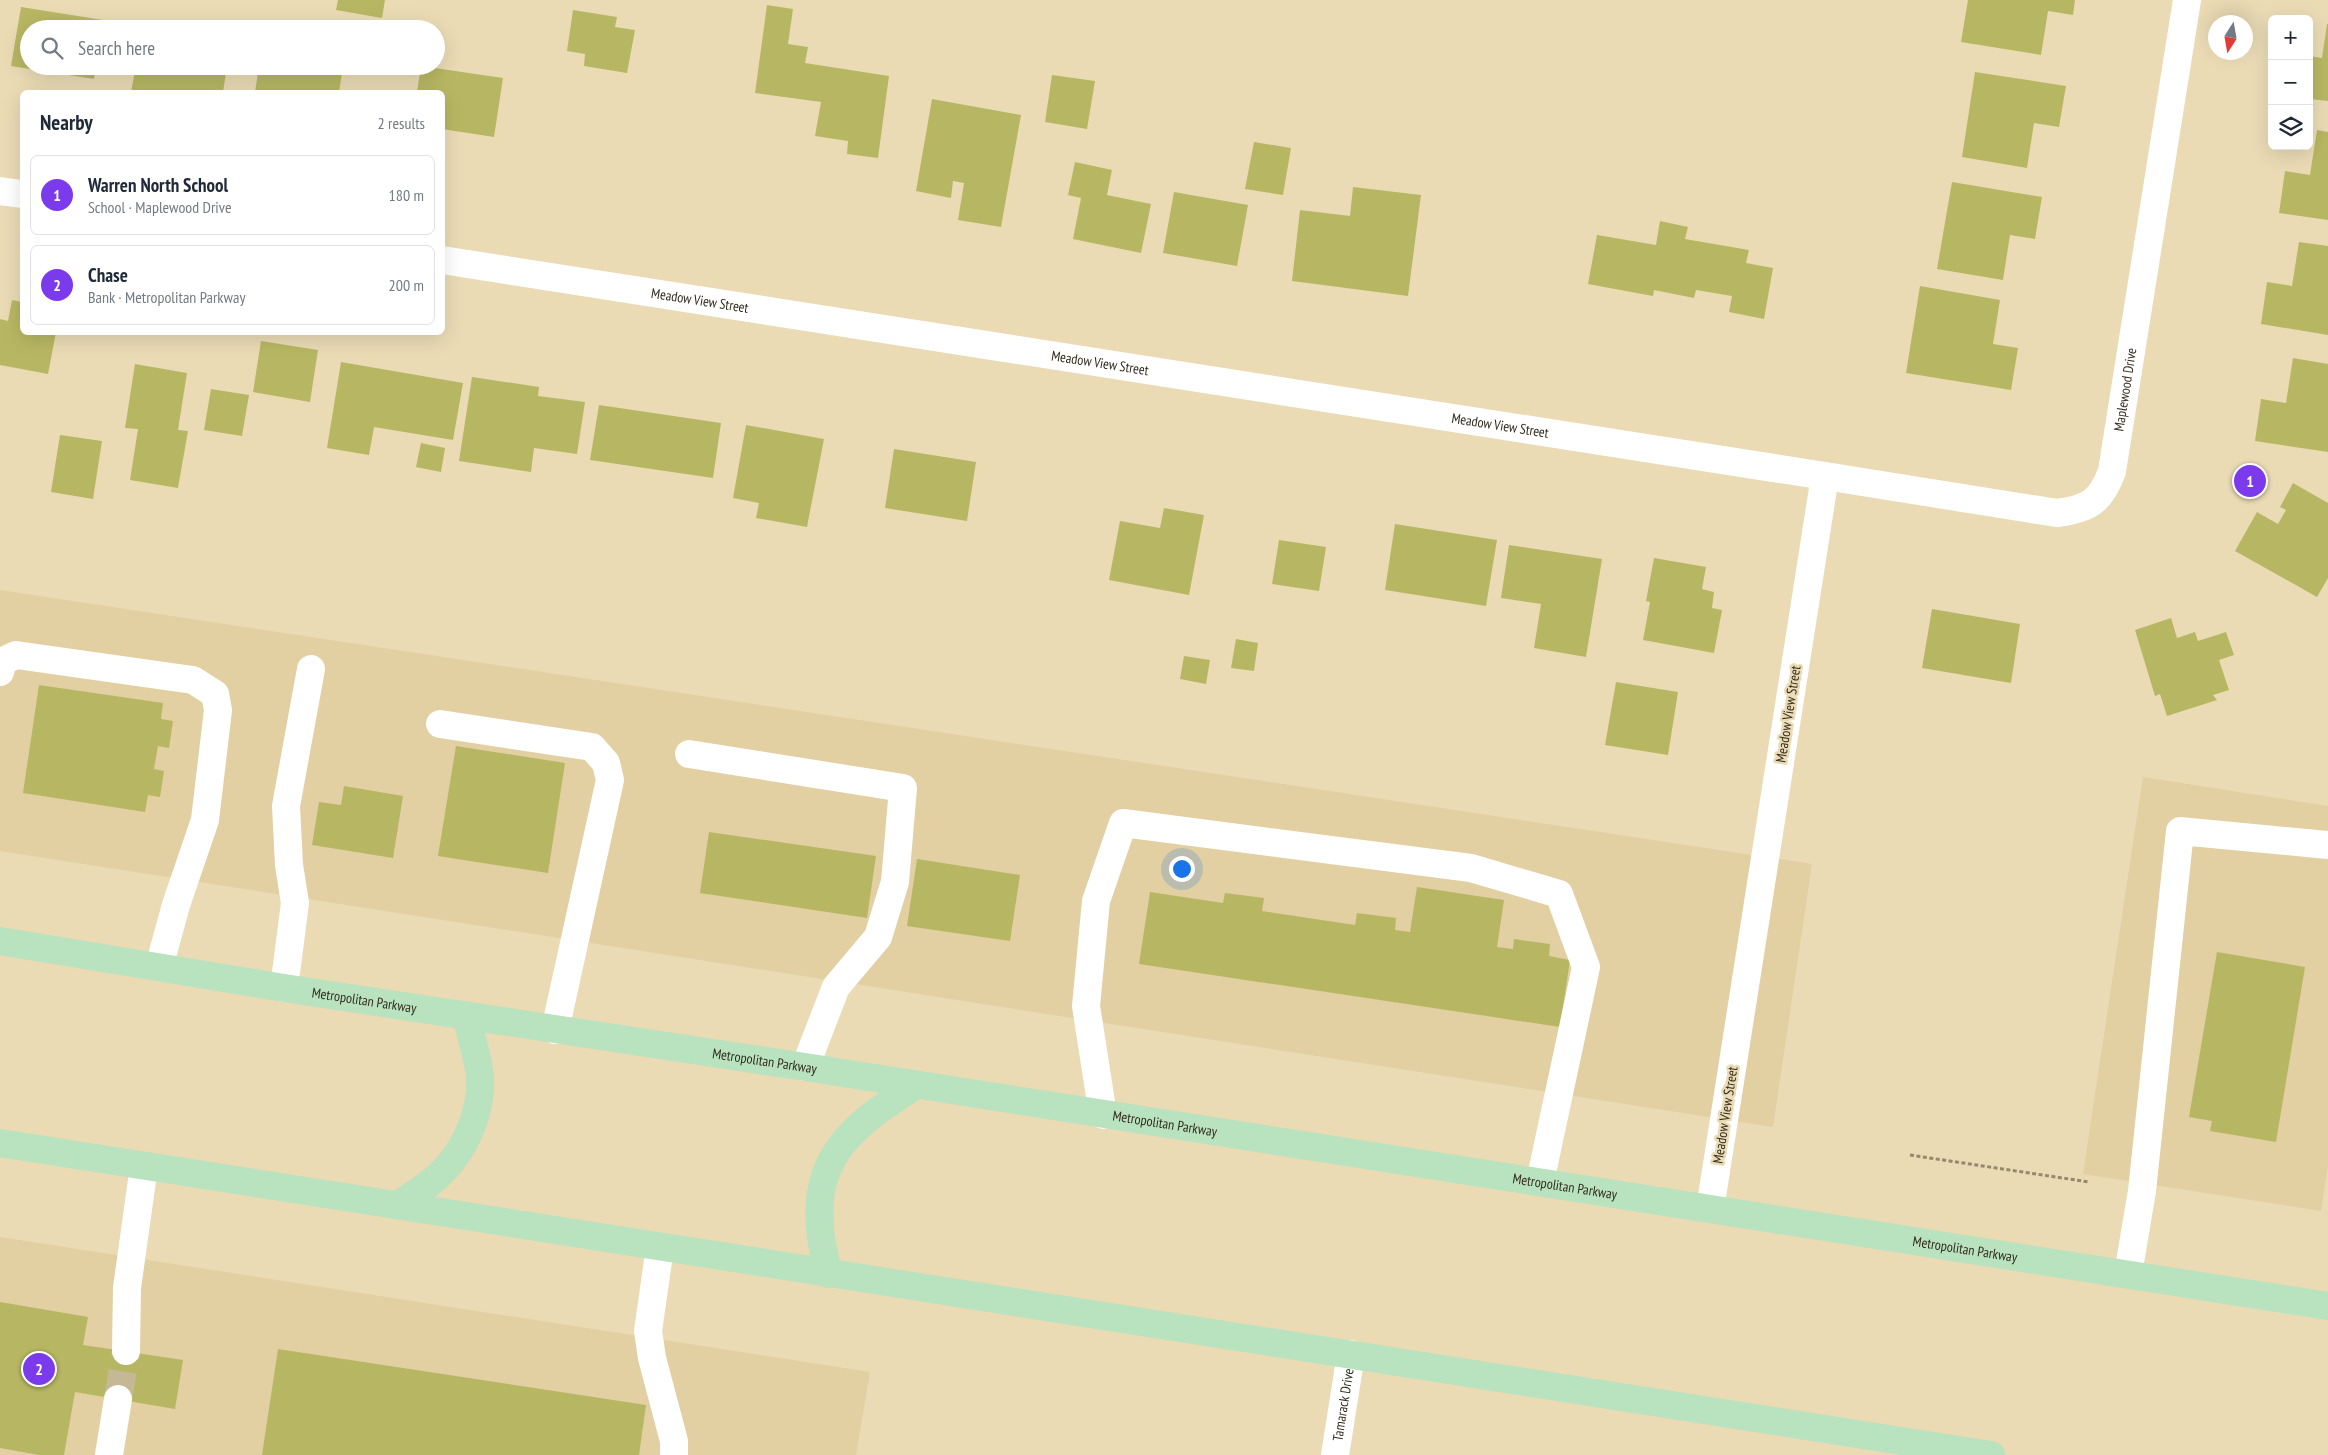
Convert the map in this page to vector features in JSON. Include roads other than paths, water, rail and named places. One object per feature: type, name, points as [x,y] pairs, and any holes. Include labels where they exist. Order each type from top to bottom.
[{"type":"main road","name":"Metropolitan Parkway","points":[[0,941],[284,988],[805,1067],[2328,1306]]},
{"type":"main road","points":[[398,1205],[436,1178],[463,1146],[474,1120],[480,1090],[466,1015]]},
{"type":"main road","points":[[828,1274],[820,1229],[819,1199],[827,1168],[845,1140],[870,1115],[916,1085]]},
{"type":"main road","points":[[0,1143],[828,1274],[1351,1354],[1976,1454]]},
{"type":"street","name":"Maplewood Drive","points":[[1825,476],[2057,513],[2077,510],[2092,504],[2106,489],[2113,461],[2187,0]]},
{"type":"street","points":[[0,191],[20,194]]},
{"type":"street","name":"Meadow View Street","points":[[445,260],[1825,476],[1710,1209]]},
{"type":"street","points":[[0,672],[3,662],[16,655],[193,680],[215,694],[218,710],[205,820],[176,904],[159,967]]},
{"type":"street","points":[[284,988],[295,903],[289,865],[286,806],[311,669]]},
{"type":"street","points":[[440,724],[592,747],[606,763],[610,780],[555,1030]]},
{"type":"street","points":[[689,754],[903,788],[896,882],[878,937],[836,987],[805,1067]]},
{"type":"street","points":[[1103,1115],[1086,1006],[1096,901],[1123,823],[1472,868],[1559,894],[1586,967],[1540,1182]]},
{"type":"street","points":[[2128,1274],[2142,1191],[2180,831],[2328,845]]},
{"type":"street","points":[[126,1351],[127,1288],[144,1166]]},
{"type":"street","points":[[660,1246],[648,1331],[652,1358],[674,1441],[674,1455]]},
{"type":"street","name":"Tamarack Drive","points":[[1335,1455],[1351,1354]]},
{"type":"street","points":[[110,1455],[118,1399]]},
{"type":"tunnel","points":[[118,1399],[126,1351]]},
{"type":"place","name":"Warren North School","points":[[2250,481]]},
{"type":"place","name":"Chase","points":[[39,1369]]}]
